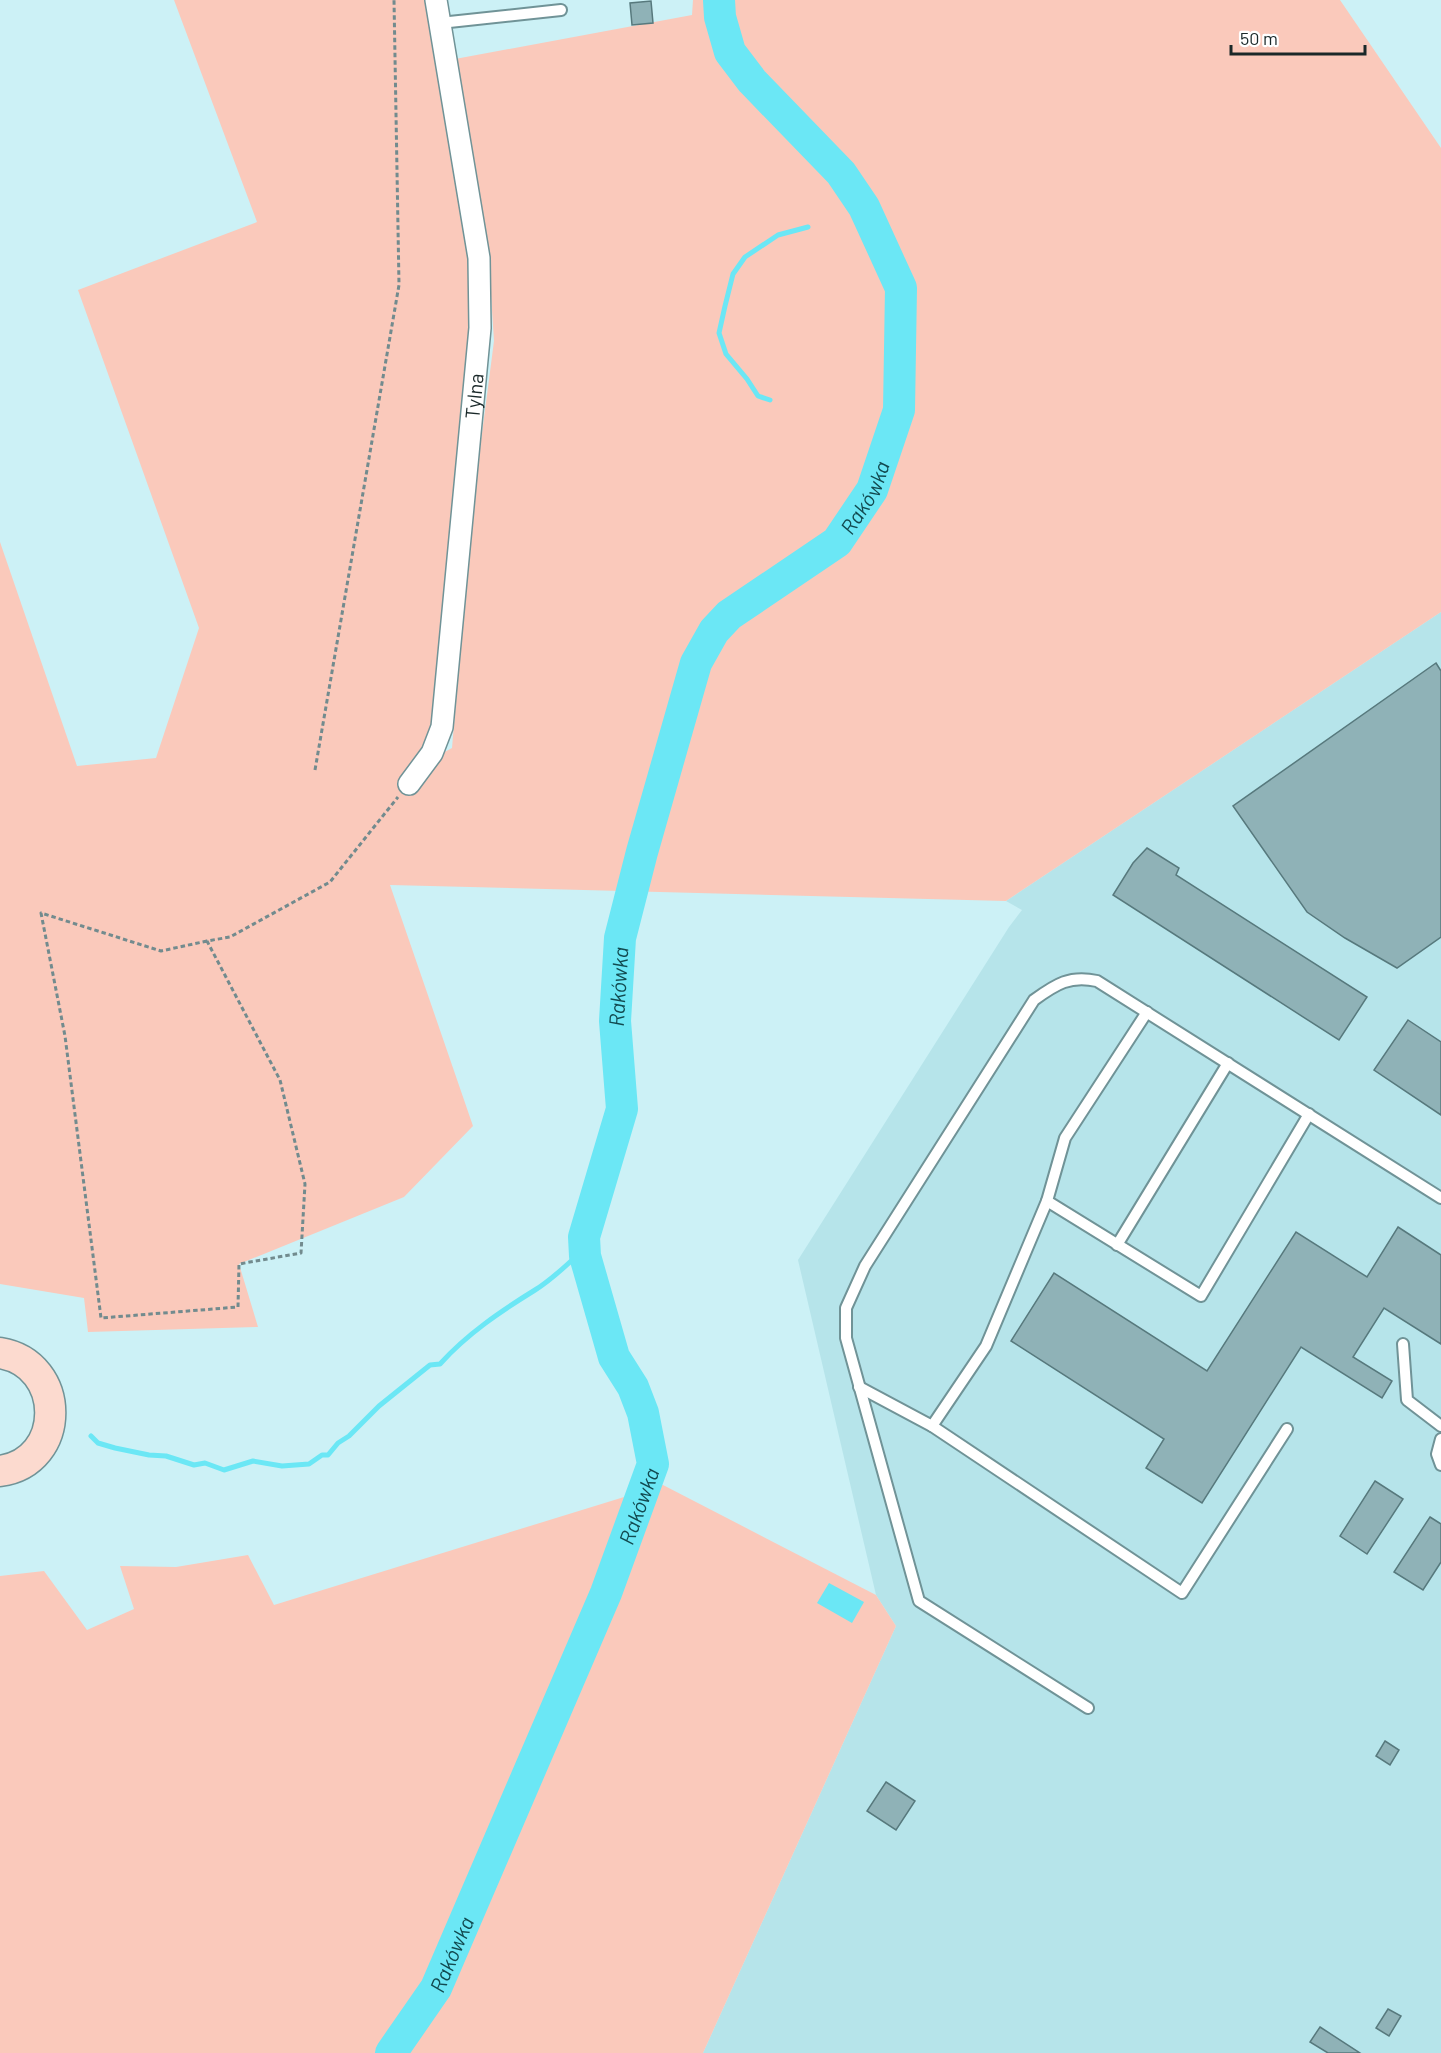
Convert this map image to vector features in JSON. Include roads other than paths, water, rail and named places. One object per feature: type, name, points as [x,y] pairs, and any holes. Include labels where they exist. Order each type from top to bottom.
[{"type":"main road","points":[[0,1353],[10,1354],[26,1363],[39,1376],[48,1392],[51,1413],[47,1433],[40,1446],[19,1465],[0,1471]]},
{"type":"street","name":"Tylna","points":[[409,784],[432,753],[442,727],[480,328],[479,258],[436,0]]},
{"type":"lane","points":[[440,23],[561,10]]},
{"type":"lane","points":[[1088,1708],[919,1601],[846,1338],[846,1308],[865,1266],[1034,1000],[1056,984],[1081,977],[1096,981],[1441,1198]]},
{"type":"lane","points":[[932,1426],[986,1346],[1047,1201],[1065,1138],[1147,1012]]},
{"type":"lane","points":[[1117,1245],[1228,1063]]},
{"type":"lane","points":[[1047,1201],[1201,1296],[1309,1114]]},
{"type":"lane","points":[[1403,1344],[1407,1400],[1441,1426]]},
{"type":"lane","points":[[859,1387],[932,1426],[1182,1593],[1287,1429]]},
{"type":"lane","points":[[1441,1439],[1437,1454],[1441,1466]]},
{"type":"water","points":[[829,1583],[864,1602],[852,1623],[817,1603]]},
{"type":"waterway","name":"Rakówka","points":[[391,2053],[436,1988],[606,1593],[653,1464],[643,1413],[633,1387],[614,1357],[585,1256],[584,1237],[622,1109],[615,1021],[620,938],[696,663],[714,631],[729,615],[837,542],[872,490],[899,410],[901,288],[864,207],[841,173],[752,81],[730,52],[720,17],[719,0]]},
{"type":"waterway","points":[[770,400],[758,396],[726,354],[719,333],[733,274],[745,257],[778,235],[808,227]]},
{"type":"waterway","points":[[91,1436],[98,1443],[115,1448],[166,1456],[194,1465],[205,1463],[224,1470],[253,1461],[282,1466],[309,1464],[322,1455],[328,1455],[379,1406],[430,1365],[440,1364],[473,1333],[548,1281],[585,1248]]}]
